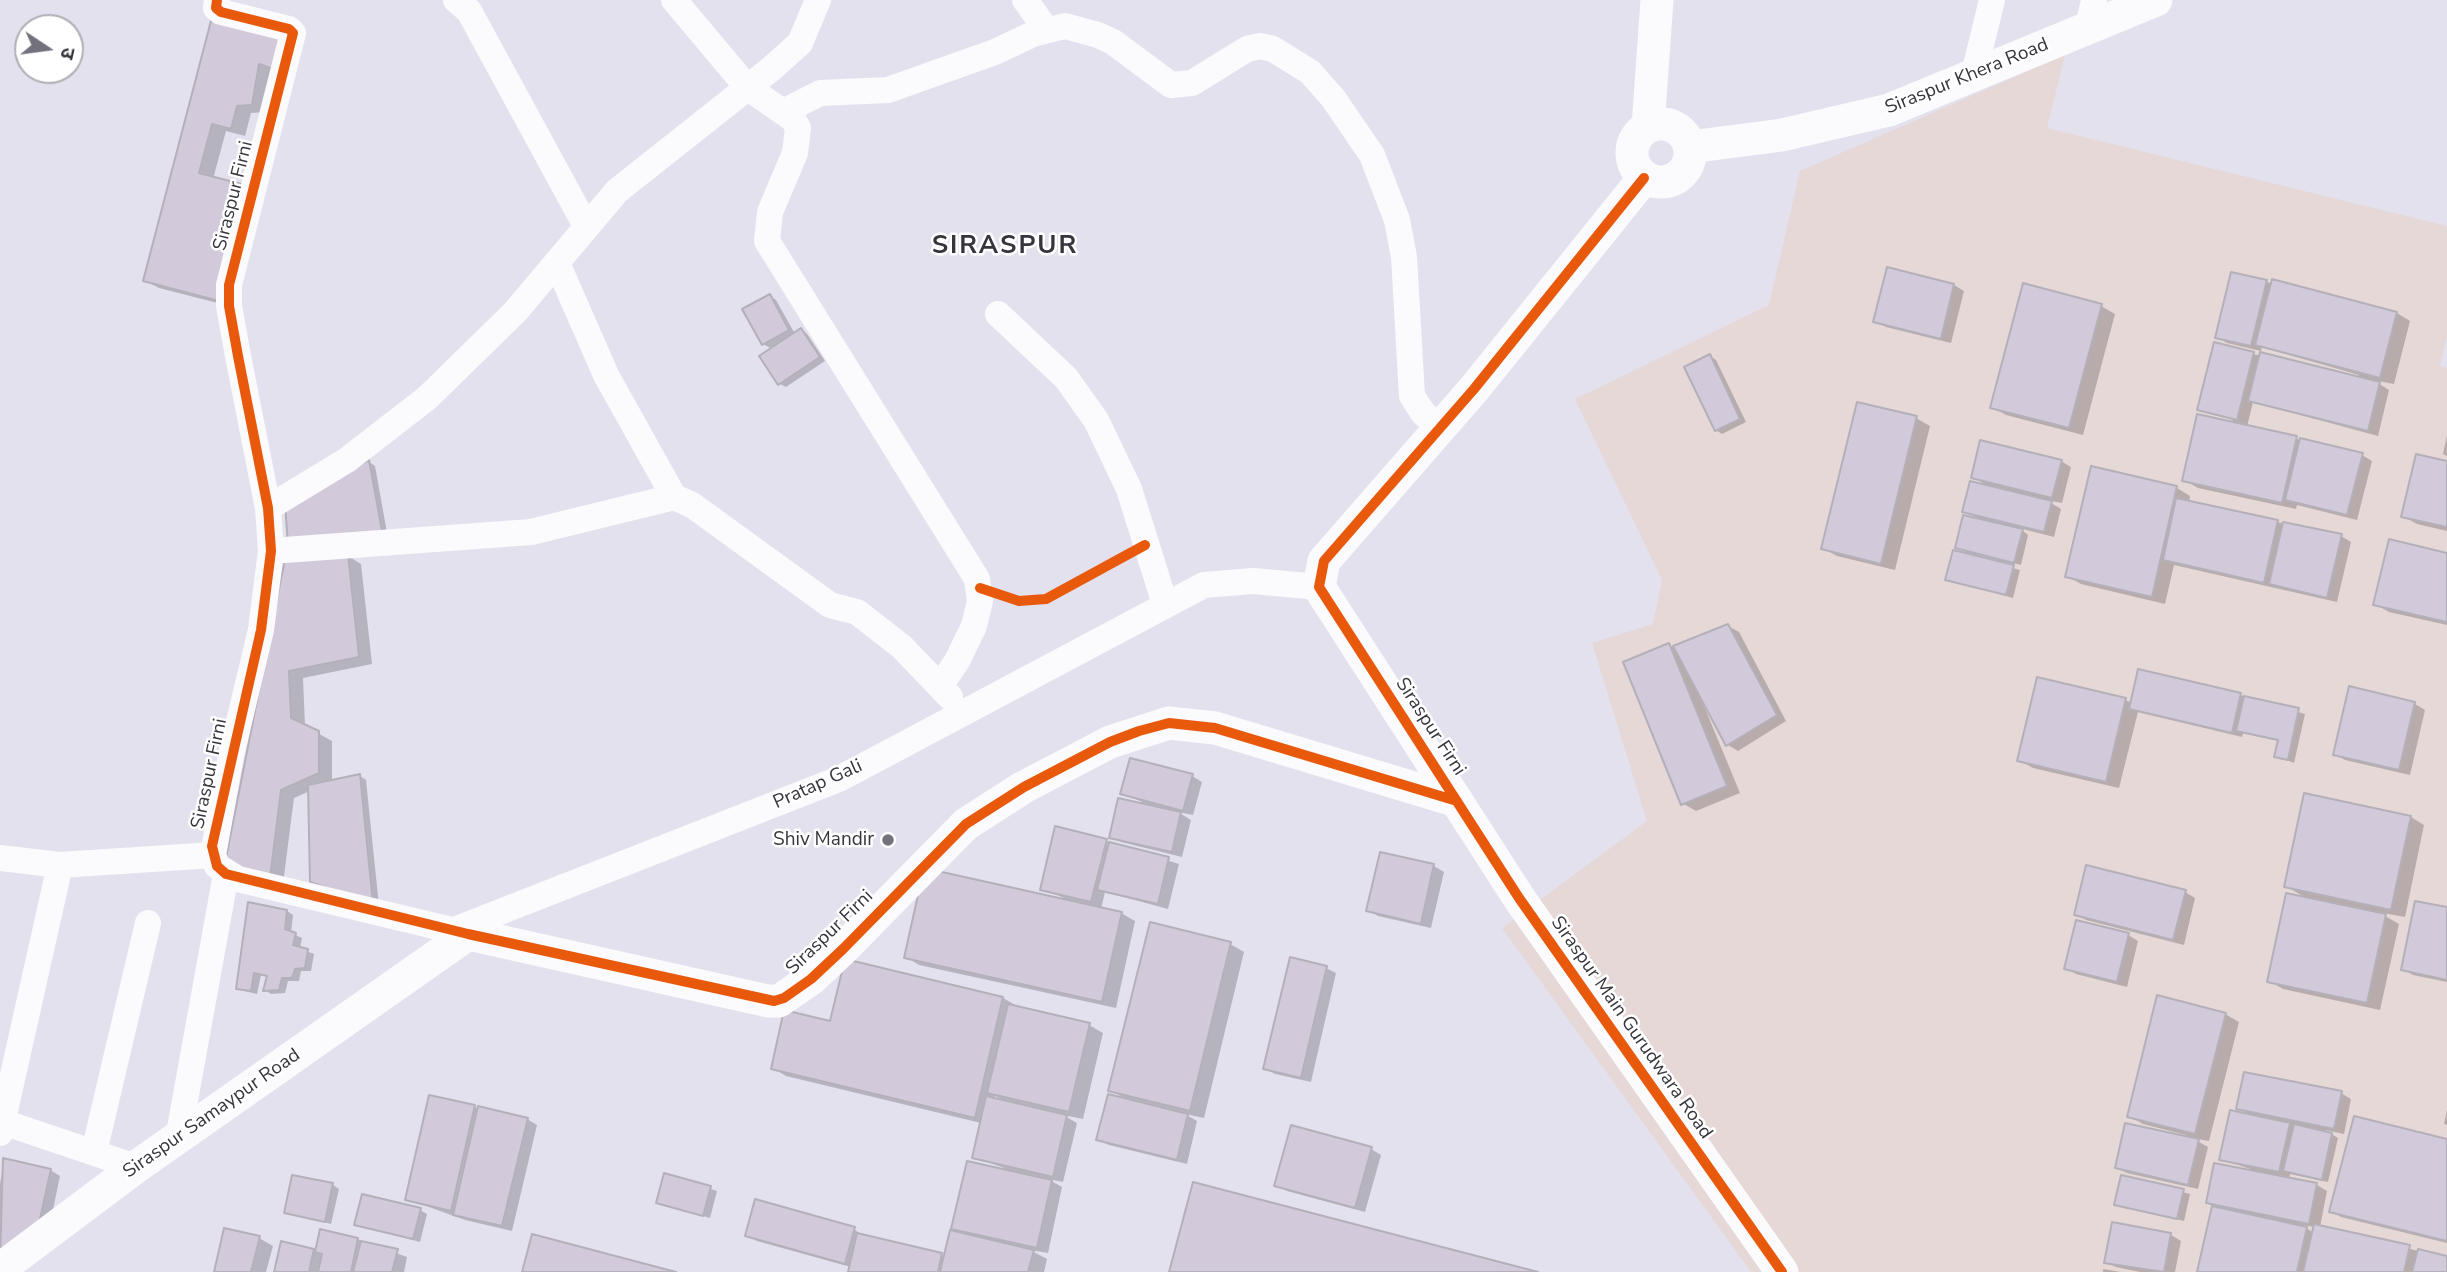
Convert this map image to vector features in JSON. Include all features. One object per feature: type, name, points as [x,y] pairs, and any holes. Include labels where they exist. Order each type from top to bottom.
[{"type":"street","name":"Siraspur Firni","points":[[217,0],[218,10],[289,29],[293,33],[229,285],[238,356],[268,508],[271,551],[261,630],[231,755],[219,864],[461,932],[768,1001],[779,1001],[811,979],[843,950],[966,824],[1024,787],[1110,742],[1169,723],[1215,728],[1457,801]]},
{"type":"street","points":[[456,0],[469,11],[586,226]]},
{"type":"street","points":[[674,0],[747,87],[783,112],[798,128],[798,139],[770,212],[767,241],[980,588],[974,626],[957,661],[940,686]]},
{"type":"street","points":[[268,508],[347,460],[427,398],[515,312],[617,191],[800,43],[818,0]]},
{"type":"street","points":[[1026,0],[1046,29]]},
{"type":"street","points":[[1648,127],[1657,0]]},
{"type":"street","points":[[1973,78],[1992,0]]},
{"type":"street","name":"Siraspur Khera Road","points":[[1690,147],[1782,135],[1889,110],[1973,78],[2091,14],[2156,0]]},
{"type":"street","points":[[783,112],[820,93],[888,90],[995,52],[1046,29],[1065,26],[1098,35],[1171,85],[1192,83],[1247,48],[1259,46],[1287,56],[1310,72],[1352,124],[1372,155],[1385,184],[1404,257],[1412,396],[1439,428]]},
{"type":"street","points":[[1659,124],[1678,130],[1690,147],[1690,159],[1678,178],[1655,183],[1644,178],[1632,161],[1634,141],[1648,127],[1659,124]]},
{"type":"street","points":[[1319,587],[1324,561],[1474,389],[1644,178]]},
{"type":"street","points":[[557,263],[606,375],[674,497],[692,505],[830,604],[857,612],[902,647],[963,711]]},
{"type":"street","points":[[998,314],[1066,378],[1096,420],[1129,489],[1165,604]]},
{"type":"street","points":[[271,551],[531,532],[674,497]]},
{"type":"street","name":"Pratap Gali","points":[[461,932],[839,779],[1204,585],[1229,581],[1319,587]]},
{"type":"street","name":"Siraspur Firni","points":[[1319,587],[1457,801]]},
{"type":"street","name":"Siraspur Main Gurudwara Road","points":[[1457,801],[1519,898],[1782,1272]]},
{"type":"street","points":[[0,858],[60,865],[219,864],[178,1139]]},
{"type":"street","points":[[60,865],[1,1125],[136,1167]]},
{"type":"street","points":[[94,1152],[148,923]]},
{"type":"street","name":"Siraspur Samaypur Road","points":[[0,1269],[136,1167],[427,962],[461,932]]},
{"type":"shaded area","points":[[2065,55],[2047,128],[2447,226],[2447,336],[2440,366],[2447,368],[2447,1272],[1751,1272],[1502,928],[1647,821],[1592,643],[1653,624],[1662,580],[1575,399],[1769,305],[1800,171]]},
{"type":"building","points":[[212,17],[288,37],[279,71],[259,64],[252,105],[237,106],[231,129],[212,124],[199,173],[249,186],[219,301],[143,281]]},
{"type":"building","points":[[1887,267],[1954,284],[1941,339],[1873,322]]},
{"type":"building","points":[[2231,272],[2267,280],[2251,346],[2215,338]]},
{"type":"building","points":[[2272,279],[2397,312],[2380,378],[2255,345]]},
{"type":"building","points":[[2023,283],[2102,304],[2069,428],[1990,408]]},
{"type":"building","points":[[770,294],[789,330],[762,345],[742,309]]},
{"type":"building","points":[[801,328],[820,357],[778,385],[759,356]]},
{"type":"building","points":[[2214,342],[2254,352],[2237,420],[2197,410]]},
{"type":"building","points":[[2260,352],[2380,382],[2368,431],[2248,401]]},
{"type":"building","points":[[1710,354],[1740,419],[1715,431],[1684,367]]},
{"type":"building","points":[[1857,402],[1917,416],[1881,564],[1821,549]]},
{"type":"building","points":[[2197,414],[2297,436],[2282,503],[2182,481]]},
{"type":"building","points":[[2300,438],[2363,453],[2347,515],[2285,500]]},
{"type":"building","points":[[1980,440],[2062,460],[2052,498],[1971,478]]},
{"type":"building","points":[[2416,454],[2447,461],[2447,527],[2401,517]]},
{"type":"building","points":[[369,460],[383,536],[288,545],[285,504]]},
{"type":"building","points":[[2091,466],[2177,486],[2152,597],[2065,577]]},
{"type":"building","points":[[1970,481],[2052,501],[2044,532],[1962,512]]},
{"type":"building","points":[[2176,498],[2278,520],[2264,583],[2163,560]]},
{"type":"building","points":[[1963,515],[2023,529],[2014,563],[1955,548]]},
{"type":"building","points":[[2283,522],[2342,534],[2327,598],[2269,584]]},
{"type":"building","points":[[2389,539],[2447,553],[2447,622],[2373,605]]},
{"type":"building","points":[[1953,550],[2014,565],[2006,595],[1945,580]]},
{"type":"building","points":[[348,554],[359,657],[289,671],[291,718],[319,731],[319,773],[281,790],[270,878],[225,863],[285,559]]},
{"type":"building","points":[[1728,624],[1777,715],[1726,746],[1673,646]]},
{"type":"building","points":[[1669,643],[1727,786],[1681,805],[1623,662]]},
{"type":"building","points":[[2138,669],[2241,693],[2232,733],[2129,709]]},
{"type":"building","points":[[2037,677],[2126,698],[2106,782],[2017,761]]},
{"type":"building","points":[[2349,686],[2415,702],[2399,770],[2333,755]]},
{"type":"building","points":[[2244,696],[2299,708],[2288,760],[2274,757],[2278,740],[2236,731]]},
{"type":"building","points":[[1130,758],[1193,774],[1183,811],[1120,794]]},
{"type":"building","points":[[360,774],[373,904],[310,882],[308,785]]},
{"type":"building","points":[[2304,793],[2411,816],[2391,910],[2284,887]]},
{"type":"building","points":[[1118,798],[1181,812],[1172,852],[1109,838]]},
{"type":"building","points":[[1055,826],[1107,839],[1091,902],[1040,890]]},
{"type":"building","points":[[1109,842],[1169,857],[1158,904],[1097,890]]},
{"type":"building","points":[[1380,852],[1434,864],[1421,924],[1366,911]]},
{"type":"building","points":[[2086,865],[2186,890],[2173,940],[2074,915]]},
{"type":"building","points":[[924,868],[1122,912],[1102,1002],[904,958]]},
{"type":"building","points":[[2286,893],[2386,914],[2367,1003],[2267,982]]},
{"type":"building","points":[[2415,901],[2447,907],[2447,980],[2401,970]]},
{"type":"building","points":[[248,902],[287,910],[285,929],[296,933],[293,945],[308,949],[305,968],[295,969],[292,978],[282,978],[279,990],[263,991],[267,976],[254,973],[251,991],[236,989]]},
{"type":"building","points":[[2076,920],[2129,933],[2117,982],[2064,969]]},
{"type":"building","points":[[1150,922],[1231,942],[1190,1111],[1108,1091]]},
{"type":"building","points":[[1290,957],[1327,966],[1301,1078],[1263,1069]]},
{"type":"building","points":[[845,959],[1003,997],[975,1118],[771,1069],[784,1010],[830,1021]]},
{"type":"building","points":[[2157,995],[2226,1013],[2195,1134],[2127,1117]]},
{"type":"building","points":[[1008,1004],[1090,1023],[1069,1112],[987,1093]]},
{"type":"building","points":[[2244,1072],[2342,1091],[2334,1129],[2236,1109]]},
{"type":"building","points":[[1108,1094],[1188,1114],[1177,1160],[1096,1140]]},
{"type":"building","points":[[429,1095],[475,1105],[451,1211],[405,1200]]},
{"type":"building","points":[[986,1096],[1067,1115],[1053,1177],[972,1158]]},
{"type":"building","points":[[478,1106],[528,1118],[502,1226],[453,1215]]},
{"type":"building","points":[[2230,1110],[2290,1123],[2279,1172],[2219,1160]]},
{"type":"building","points":[[2354,1116],[2447,1139],[2447,1241],[2329,1212]]},
{"type":"building","points":[[2125,1123],[2199,1139],[2188,1185],[2115,1168]]},
{"type":"building","points":[[2294,1124],[2332,1133],[2322,1180],[2283,1171]]},
{"type":"building","points":[[1291,1125],[1372,1147],[1355,1208],[1274,1186]]},
{"type":"building","points":[[3,1158],[51,1169],[36,1237],[0,1261]]},
{"type":"building","points":[[967,1161],[1052,1180],[1037,1248],[951,1229]]},
{"type":"building","points":[[2214,1163],[2317,1183],[2309,1224],[2206,1203]]},
{"type":"building","points":[[664,1173],[711,1186],[703,1216],[656,1203]]},
{"type":"building","points":[[292,1175],[333,1183],[325,1222],[284,1213]]},
{"type":"building","points":[[2121,1175],[2184,1189],[2177,1219],[2114,1205]]},
{"type":"building","points":[[1193,1182],[1538,1272],[1169,1272]]},
{"type":"building","points":[[362,1194],[421,1208],[413,1239],[354,1225]]},
{"type":"building","points":[[755,1199],[855,1227],[845,1264],[745,1236]]},
{"type":"building","points":[[2212,1206],[2307,1227],[2297,1272],[2197,1272]]},
{"type":"building","points":[[2112,1222],[2171,1233],[2164,1272],[2104,1263]]},
{"type":"building","points":[[2314,1224],[2410,1245],[2404,1272],[2303,1272]]},
{"type":"building","points":[[224,1228],[260,1236],[251,1272],[214,1272]]},
{"type":"building","points":[[320,1229],[358,1238],[351,1272],[318,1272],[322,1254],[315,1252]]},
{"type":"building","points":[[950,1230],[1034,1250],[1028,1272],[940,1272]]},
{"type":"building","points":[[857,1233],[942,1253],[938,1272],[848,1272]]},
{"type":"building","points":[[532,1234],[676,1272],[522,1272]]},
{"type":"building","points":[[281,1241],[314,1249],[309,1272],[274,1272]]},
{"type":"building","points":[[361,1241],[398,1249],[392,1272],[353,1272]]},
{"type":"building","points":[[2418,1249],[2447,1256],[2447,1272],[2412,1272]]},
{"type":"cycle path","points":[[217,0],[216,8],[221,12],[289,29],[293,33],[229,285],[229,306],[268,508],[271,551],[261,630],[212,846],[217,866],[226,874],[468,934],[774,1001],[784,998],[811,979],[966,824],[1024,787],[1110,742],[1139,731],[1169,723],[1215,728],[1457,801]]},
{"type":"cycle path","points":[[1644,178],[1474,389],[1324,561],[1319,587],[1519,898],[1782,1272]]},
{"type":"cycle path","points":[[980,588],[1019,601],[1046,599],[1145,545]]},
{"type":"place","name":"Shiv Mandir","points":[[888,840]]},
{"type":"district","name":"SIRASPUR","points":[[1005,247]]}]
